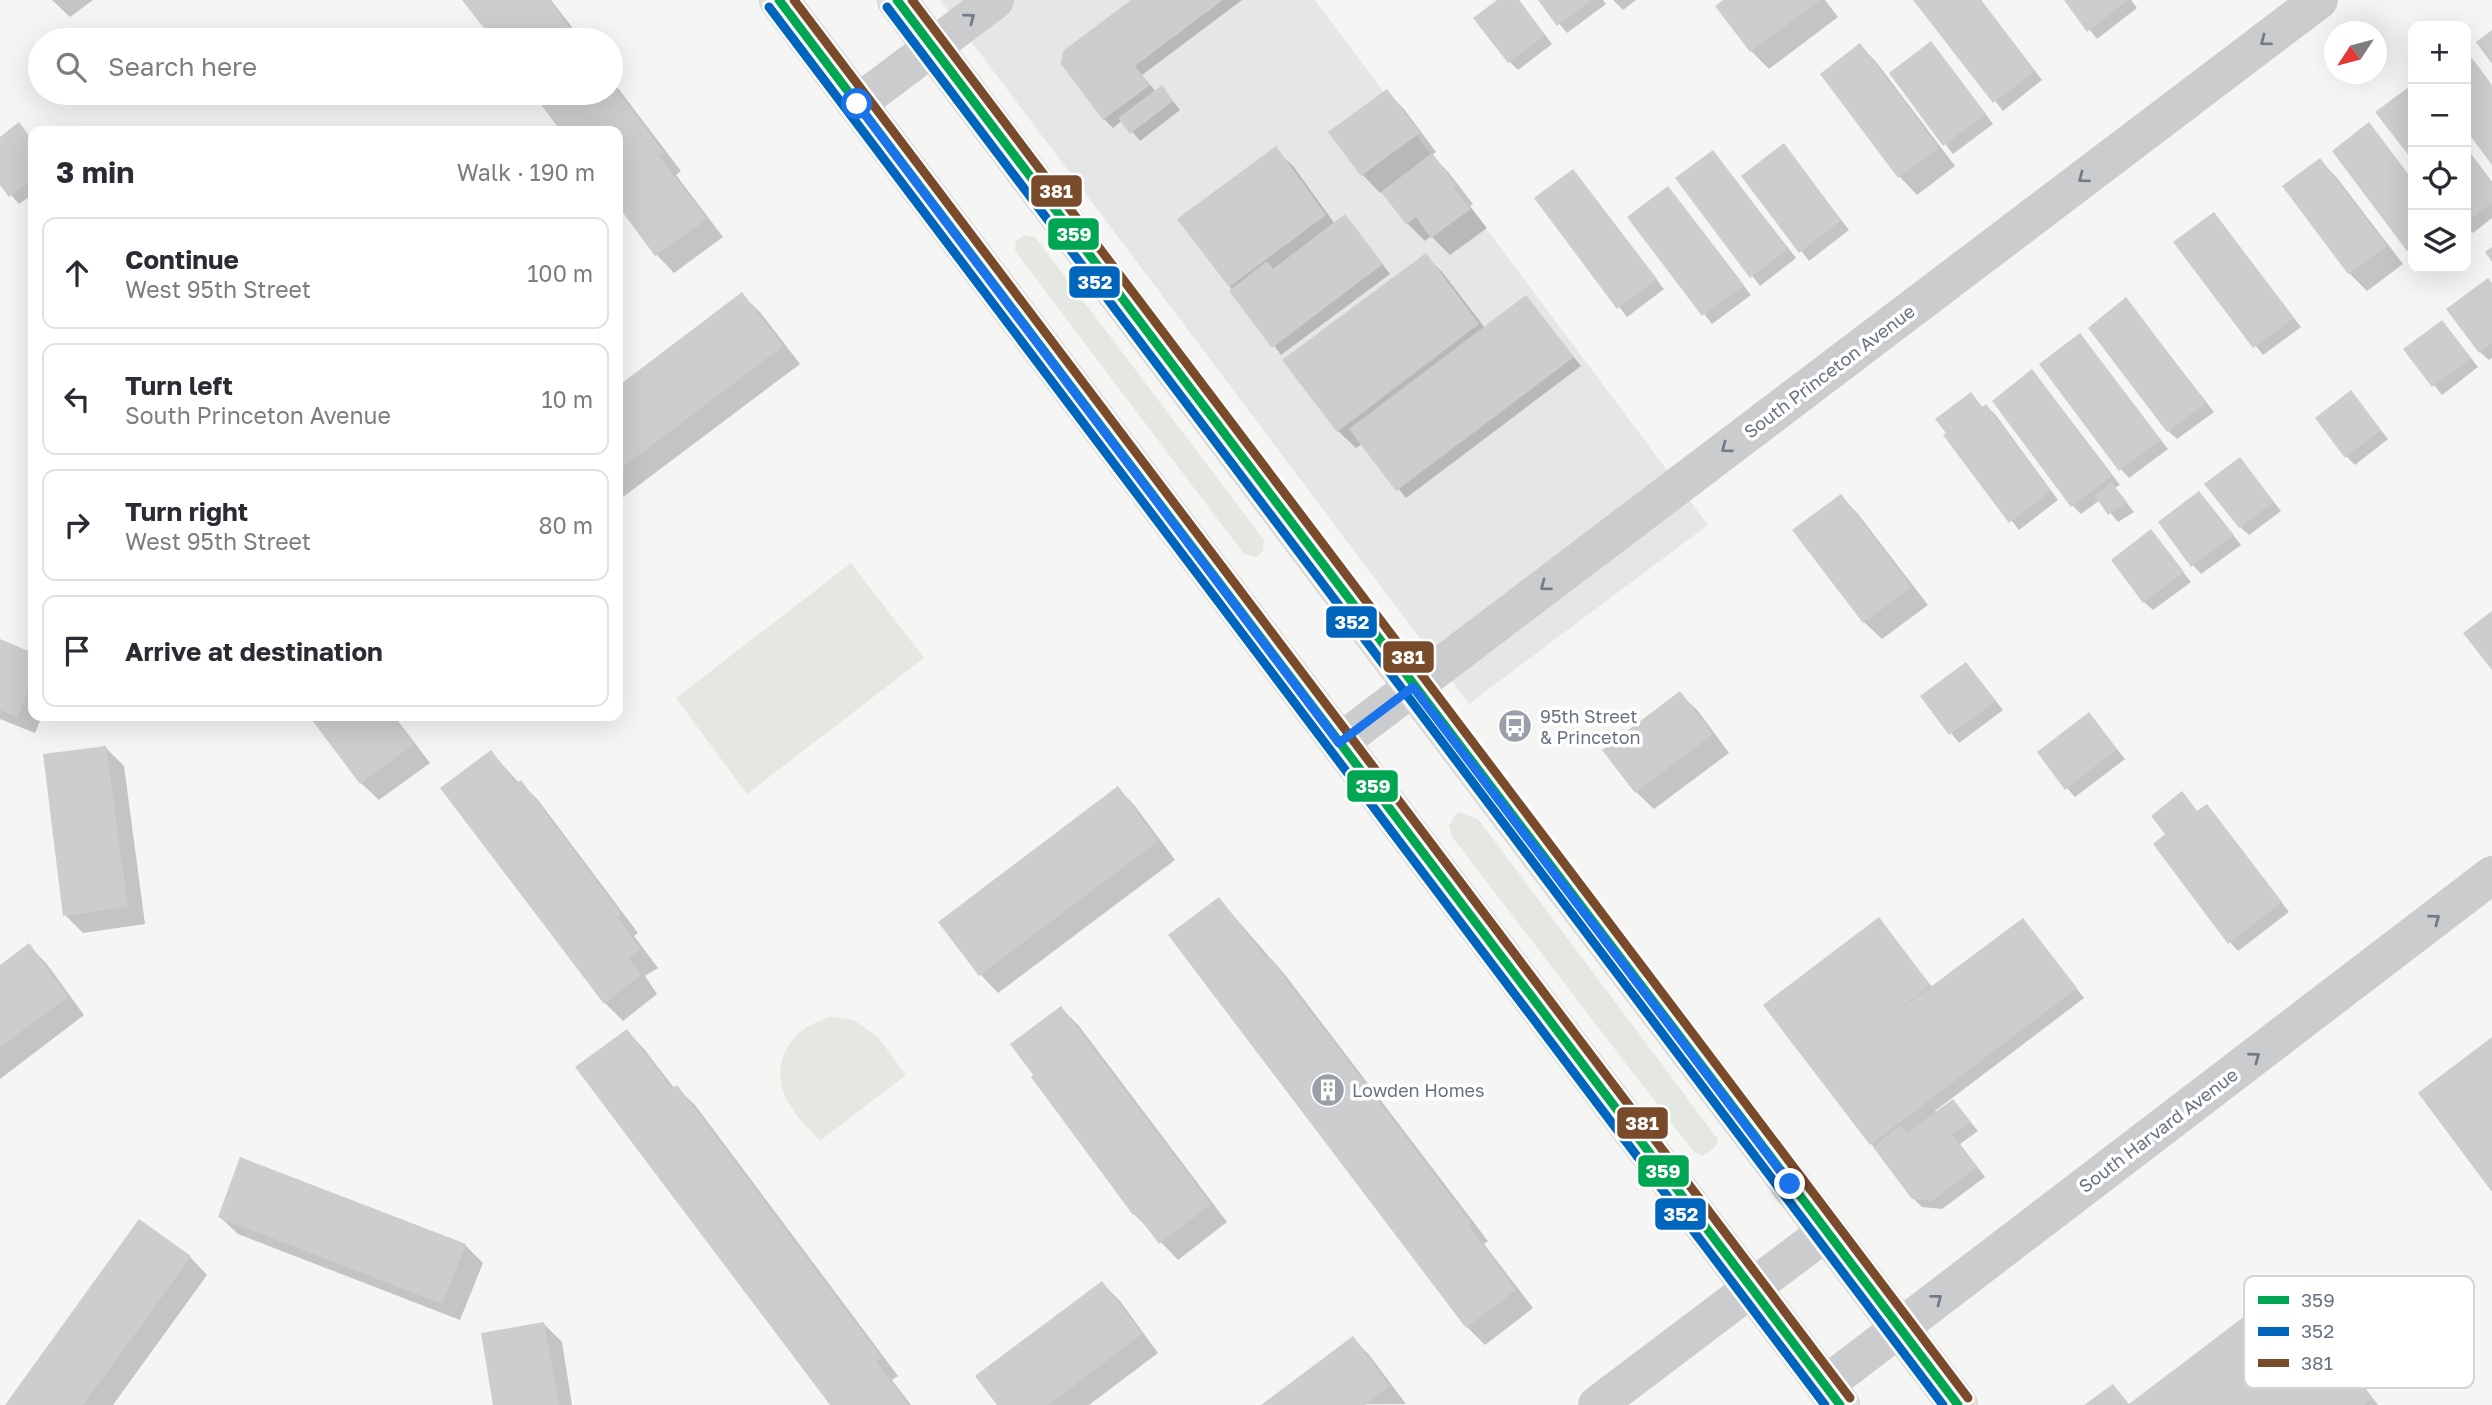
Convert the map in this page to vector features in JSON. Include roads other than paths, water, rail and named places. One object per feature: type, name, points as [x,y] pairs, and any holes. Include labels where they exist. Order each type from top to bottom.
[{"type":"main road","points":[[779,0],[1832,1395]]},
{"type":"main road","points":[[897,0],[1413,687],[1958,1405]]},
{"type":"street","points":[[857,104],[995,0]]},
{"type":"street","name":"South Princeton Avenue","points":[[1339,743],[2319,0]]},
{"type":"street","name":"South Harvard Avenue","points":[[1832,1395],[1899,1328],[2492,875]]},
{"type":"street","points":[[1597,1405],[1826,1232]]},
{"type":"place","name":"95th Street & Princeton","points":[[1515,726]]},
{"type":"place","name":"Lowden Homes","points":[[1328,1090]]}]
